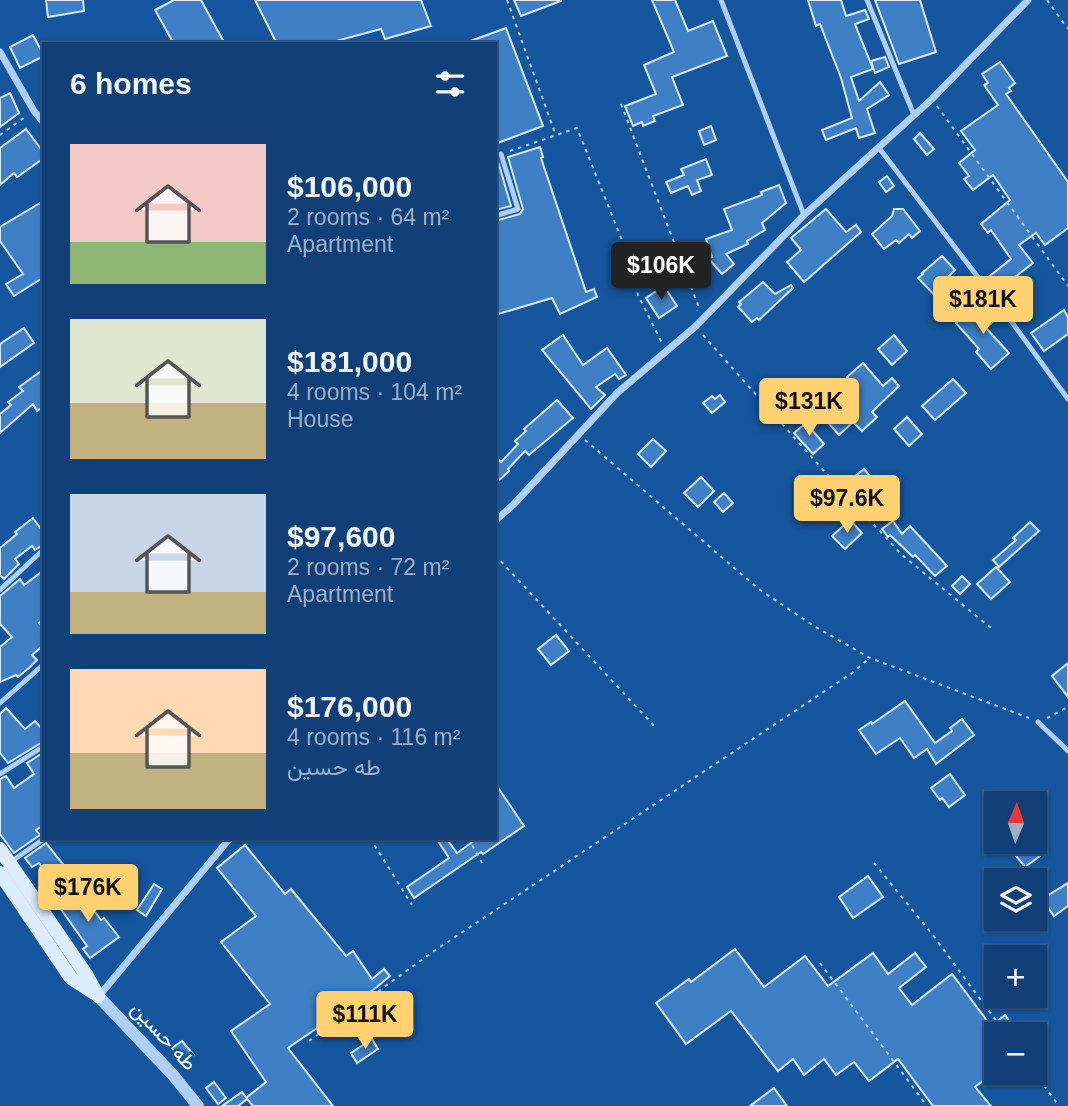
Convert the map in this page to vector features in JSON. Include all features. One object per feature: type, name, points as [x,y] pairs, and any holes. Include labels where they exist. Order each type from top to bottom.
[{"type":"main road","name":"طه حسين","points":[[0,849],[4,868],[87,976],[98,996]]},
{"type":"street","points":[[497,519],[617,393],[696,326],[804,215],[932,99],[1028,0]]},
{"type":"street","points":[[0,52],[42,121]]},
{"type":"street","points":[[98,996],[228,840]]},
{"type":"street","name":"طه حسين","points":[[98,996],[173,1075],[198,1106]]},
{"type":"lane","points":[[722,0],[804,215]]},
{"type":"lane","points":[[867,0],[914,115]]},
{"type":"lane","points":[[879,148],[1068,399]]},
{"type":"lane","points":[[497,215],[518,209],[501,154]]},
{"type":"lane","points":[[0,590],[42,551]]},
{"type":"lane","points":[[0,703],[42,666]]},
{"type":"lane","points":[[1038,722],[1068,751]]},
{"type":"lane","points":[[0,774],[42,747]]},
{"type":"lane","points":[[4,868],[42,840]]},
{"type":"path","points":[[507,0],[556,134]]},
{"type":"path","points":[[1047,0],[1068,29]]},
{"type":"path","points":[[932,99],[1068,286]]},
{"type":"path","points":[[621,104],[698,305],[696,326],[902,555],[992,628]]},
{"type":"path","points":[[0,135],[34,111]]},
{"type":"path","points":[[501,154],[577,128],[634,270],[638,295],[666,350]]},
{"type":"path","points":[[579,434],[760,590],[814,626],[870,658],[1038,722],[1068,708]]},
{"type":"path","points":[[497,557],[657,729]]},
{"type":"path","points":[[309,1041],[434,951],[841,681],[870,658]]},
{"type":"path","points":[[371,840],[412,905]]},
{"type":"path","points":[[469,840],[482,863]]},
{"type":"path","points":[[874,863],[932,934],[997,1022]]},
{"type":"path","points":[[820,963],[927,1106]]},
{"type":"path","points":[[1044,1085],[1059,1106]]},
{"type":"building","points":[[46,0],[83,0],[84,11],[48,17]]},
{"type":"building","points":[[174,0],[201,0],[224,42],[173,42],[155,10]]},
{"type":"building","points":[[255,0],[421,0],[431,26],[385,39],[381,29],[337,42],[276,42]]},
{"type":"building","points":[[514,0],[561,0],[561,1],[521,16]]},
{"type":"building","points":[[652,0],[675,0],[688,31],[713,21],[727,56],[672,77],[683,105],[653,116],[655,121],[643,126],[642,122],[633,126],[625,106],[656,94],[644,65],[674,52]]},
{"type":"building","points":[[808,0],[841,0],[846,16],[865,10],[869,19],[855,24],[873,69],[851,77],[859,101],[880,82],[889,95],[867,109],[875,133],[859,138],[856,128],[826,140],[822,130],[852,118],[841,78],[820,24],[816,26]]},
{"type":"building","points":[[875,0],[920,0],[936,52],[899,64]]},
{"type":"building","points":[[506,28],[543,126],[497,143],[497,42],[468,42]]},
{"type":"building","points":[[33,35],[42,57],[20,68],[10,47]]},
{"type":"building","points":[[885,57],[889,67],[875,73],[871,61]]},
{"type":"building","points":[[1000,62],[1015,83],[1006,94],[1068,182],[1068,228],[1045,245],[1036,233],[1019,245],[1033,263],[996,292],[986,279],[1011,259],[991,230],[988,233],[981,224],[1010,200],[993,175],[973,190],[964,179],[969,176],[959,163],[975,150],[961,131],[998,105],[984,85],[988,83],[982,74]]},
{"type":"building","points":[[10,93],[19,113],[0,127],[0,98]]},
{"type":"building","points":[[711,126],[716,140],[704,145],[699,131]]},
{"type":"building","points":[[26,129],[42,150],[42,159],[17,177],[14,173],[0,185],[0,148]]},
{"type":"building","points":[[920,133],[934,149],[927,155],[914,139]]},
{"type":"building","points":[[540,147],[541,158],[586,292],[594,289],[597,297],[560,314],[552,298],[497,314],[497,220],[520,214],[523,209],[508,157]]},
{"type":"building","points":[[706,159],[712,175],[697,180],[701,191],[692,195],[688,186],[671,193],[666,182],[684,175],[681,169]]},
{"type":"building","points":[[497,161],[498,161],[511,206],[497,210]]},
{"type":"building","points":[[887,176],[894,186],[886,192],[879,182]]},
{"type":"building","points":[[779,185],[786,203],[762,223],[765,230],[747,241],[748,244],[726,254],[734,264],[722,274],[708,258],[712,257],[706,239],[732,230],[724,209],[762,195],[761,192]]},
{"type":"building","points":[[40,203],[42,206],[42,278],[14,296],[6,284],[23,274],[0,241],[0,227]]},
{"type":"building","points":[[826,209],[846,232],[856,225],[861,232],[804,282],[787,262],[801,250],[791,238]]},
{"type":"building","points":[[894,209],[903,209],[920,231],[912,238],[909,234],[899,243],[896,240],[884,249],[872,234],[892,216]]},
{"type":"building","points":[[942,256],[955,270],[945,280],[958,296],[946,307],[918,278]]},
{"type":"building","points":[[763,282],[775,294],[791,285],[793,288],[759,320],[757,318],[752,322],[738,307],[741,304],[739,302]]},
{"type":"building","points":[[664,286],[677,306],[659,318],[646,298]]},
{"type":"building","points":[[979,303],[994,321],[986,328],[1009,353],[991,369],[976,352],[979,349],[956,323]]},
{"type":"building","points":[[1064,310],[1068,317],[1068,334],[1044,351],[1031,333]]},
{"type":"building","points":[[24,328],[34,343],[0,367],[0,344]]},
{"type":"building","points":[[563,335],[583,365],[607,348],[626,375],[619,379],[615,374],[596,387],[605,395],[591,409],[542,350]]},
{"type":"building","points":[[894,335],[907,351],[892,365],[878,349]]},
{"type":"building","points":[[863,363],[883,386],[892,378],[899,386],[872,412],[877,417],[862,431],[853,422],[839,435],[820,413],[853,384],[847,377]]},
{"type":"building","points":[[42,370],[42,407],[37,411],[33,404],[0,433],[0,414],[11,405],[8,402],[23,391],[19,387]]},
{"type":"building","points":[[953,379],[966,393],[935,420],[922,406]]},
{"type":"building","points":[[720,395],[725,402],[712,413],[703,403],[712,396],[715,399]]},
{"type":"building","points":[[557,400],[573,418],[529,455],[525,451],[497,482],[497,458],[501,462],[518,444],[515,441],[526,431],[524,429]]},
{"type":"building","points":[[907,417],[922,434],[909,446],[894,429]]},
{"type":"building","points":[[806,423],[824,444],[813,454],[794,433]]},
{"type":"building","points":[[653,439],[666,451],[651,467],[638,454]]},
{"type":"building","points":[[864,469],[883,492],[865,508],[846,484]]},
{"type":"building","points":[[701,477],[714,491],[698,507],[684,493]]},
{"type":"building","points":[[724,493],[733,503],[723,512],[714,502]]},
{"type":"building","points":[[33,518],[42,530],[42,545],[35,550],[32,546],[15,559],[19,564],[4,579],[0,575],[0,548],[17,534],[15,532]]},
{"type":"building","points":[[850,520],[862,533],[845,549],[832,536]]},
{"type":"building","points":[[893,521],[902,534],[910,526],[947,566],[935,576],[915,555],[913,557],[890,535],[888,537],[882,529]]},
{"type":"building","points":[[1030,522],[1039,531],[999,567],[993,560],[1016,540],[1013,538]]},
{"type":"building","points":[[996,567],[1010,582],[991,599],[977,584]]},
{"type":"building","points":[[42,572],[42,621],[39,623],[42,627],[42,647],[32,655],[37,660],[29,668],[18,677],[16,675],[0,682],[0,647],[12,637],[0,624],[0,596],[20,579],[24,585]]},
{"type":"building","points":[[962,576],[970,584],[960,594],[952,586]]},
{"type":"building","points":[[556,635],[569,651],[551,665],[538,649]]},
{"type":"building","points":[[1068,663],[1068,697],[1052,676]]},
{"type":"building","points":[[905,701],[935,743],[952,731],[950,728],[962,719],[974,735],[936,764],[927,749],[914,758],[900,738],[876,754],[859,730]]},
{"type":"building","points":[[6,708],[25,729],[35,721],[42,729],[42,742],[8,763],[0,753],[0,714]]},
{"type":"building","points":[[42,753],[42,826],[36,830],[40,835],[14,853],[0,834],[0,779],[6,776],[14,788],[34,774],[27,763]]},
{"type":"building","points":[[950,774],[965,795],[949,807],[931,788]]},
{"type":"building","points":[[497,786],[524,826],[414,898],[407,887],[449,858],[437,840],[447,840],[457,853],[475,840],[497,840]]},
{"type":"building","points":[[46,843],[67,869],[59,875],[53,866],[45,872],[39,863],[32,867],[25,858]]},
{"type":"building","points":[[245,845],[285,894],[291,889],[346,956],[353,951],[372,979],[384,969],[390,976],[288,1048],[333,1106],[253,1106],[246,1098],[266,1082],[231,1031],[270,1004],[221,942],[256,916],[217,868]]},
{"type":"building","points":[[1039,854],[1040,856],[1025,867],[1016,856]]},
{"type":"building","points":[[868,876],[883,897],[853,918],[839,897]]},
{"type":"building","points":[[1068,883],[1068,906],[1054,916],[1047,906],[1047,896]]},
{"type":"building","points":[[154,884],[162,889],[146,916],[137,910]]},
{"type":"building","points":[[79,890],[101,920],[104,918],[119,937],[90,958],[83,949],[87,946],[58,905]]},
{"type":"building","points":[[735,949],[764,987],[805,956],[828,986],[873,953],[888,974],[915,953],[926,967],[899,988],[912,1005],[952,974],[988,1022],[984,1022],[984,1080],[975,1087],[991,1106],[933,1106],[898,1059],[869,1081],[854,1062],[836,1075],[824,1059],[804,1075],[793,1059],[778,1071],[731,1011],[686,1044],[656,1003],[689,979],[691,982]]},
{"type":"building","points":[[1005,1015],[1010,1022],[996,1022]]},
{"type":"building","points":[[372,1039],[378,1049],[357,1063],[351,1053]]},
{"type":"building","points":[[182,1041],[194,1055],[184,1063],[172,1048]]},
{"type":"building","points":[[214,1082],[226,1098],[218,1104],[206,1088]]},
{"type":"building","points":[[774,1088],[787,1106],[750,1106]]},
{"type":"building","points":[[242,1092],[247,1099],[238,1106],[222,1106]]}]
